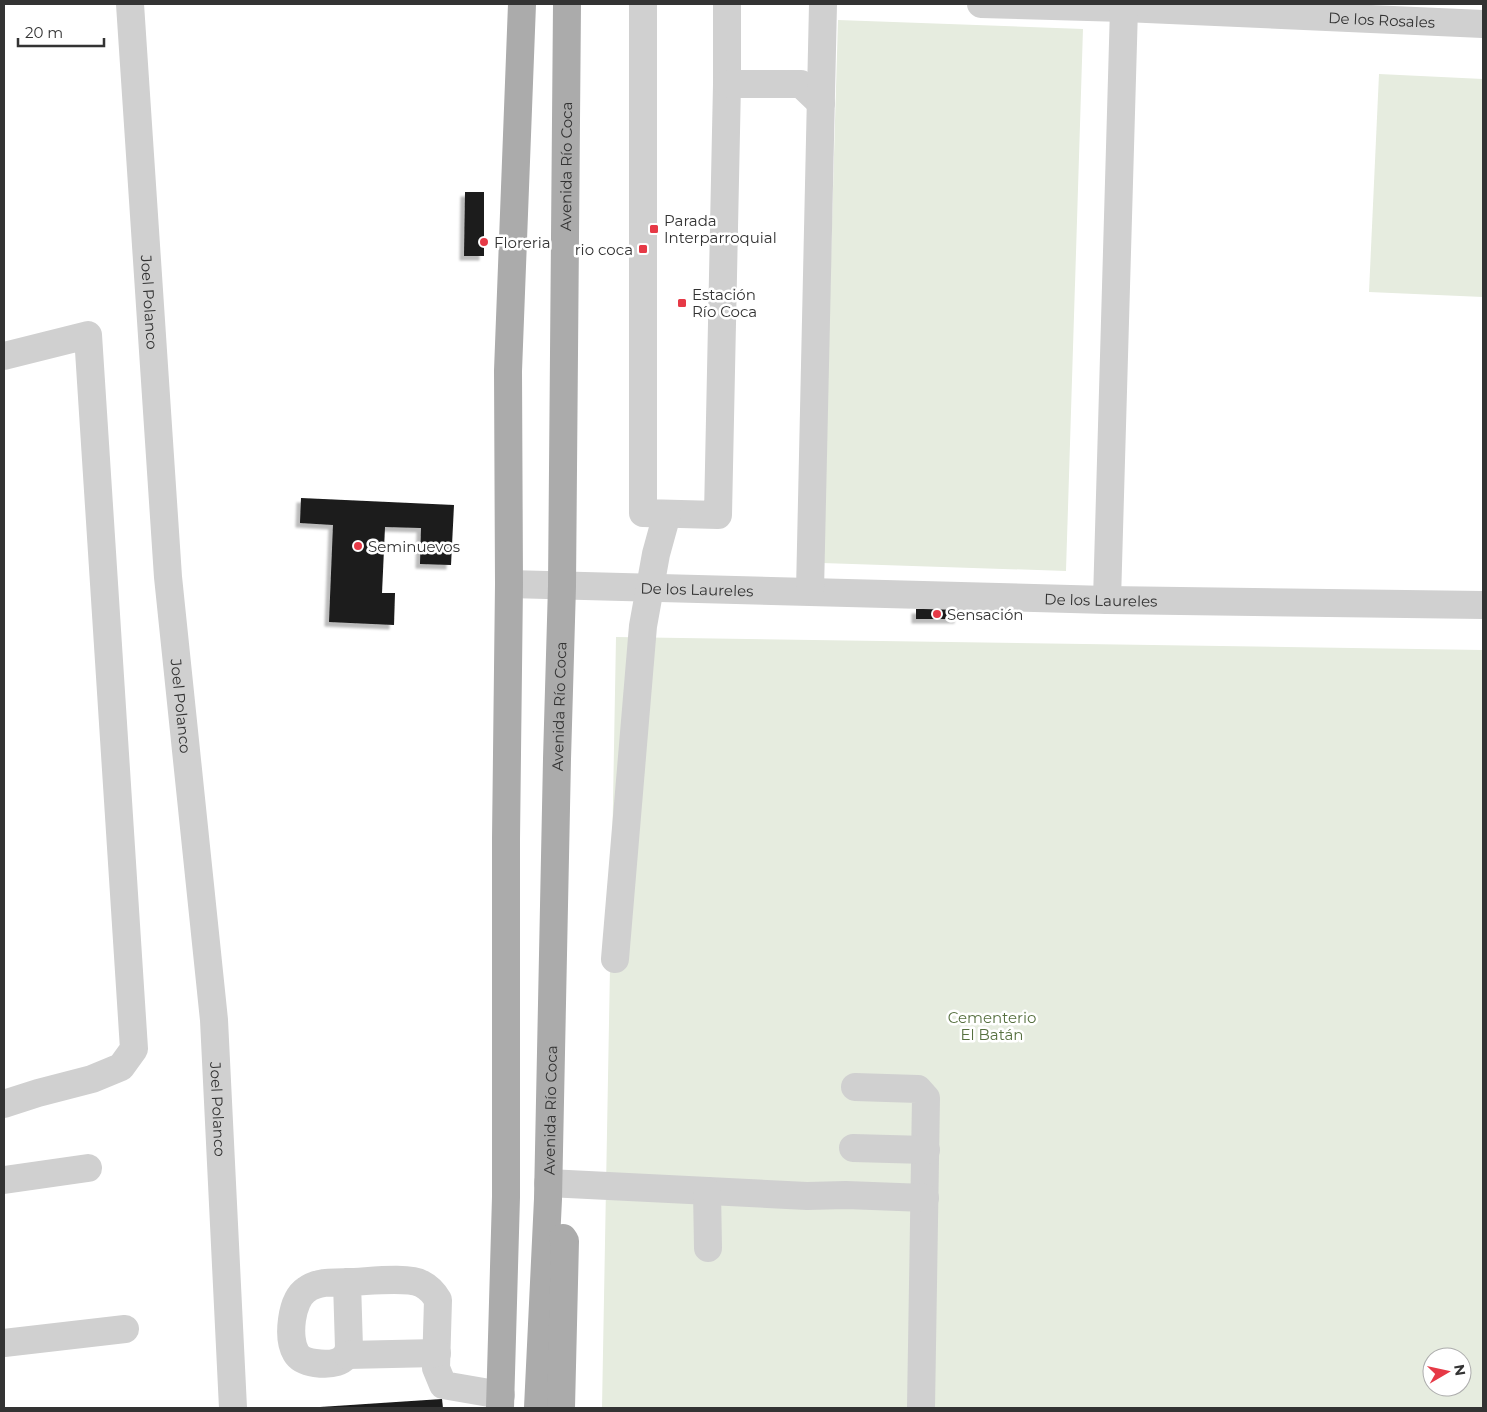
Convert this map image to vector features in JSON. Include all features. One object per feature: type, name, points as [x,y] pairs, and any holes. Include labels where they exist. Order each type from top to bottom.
[{"type":"main road","points":[[500,1401],[506,1197],[506,839],[509,584],[508,371],[522,4]]},
{"type":"main road","name":"Avenida Río Coca","points":[[538,1408],[548,1191],[562,586],[567,4]]},
{"type":"main road","points":[[548,1191],[565,1242],[561,1408]]},
{"type":"street","name":"Joel Polanco","points":[[130,4],[168,577],[214,1020],[233,1408]]},
{"type":"street","points":[[642,4],[643,513],[718,515],[727,4]]},
{"type":"street","points":[[810,591],[824,4]]},
{"type":"street","name":"De los Rosales","points":[[981,4],[1349,11],[1483,24]]},
{"type":"street","points":[[1107,600],[1124,8]]},
{"type":"street","points":[[727,84],[801,84],[821,103]]},
{"type":"street","points":[[4,356],[88,335],[134,1049],[121,1067],[92,1079],[4,1104]]},
{"type":"street","points":[[615,959],[643,626],[667,514]]},
{"type":"street","name":"De los Laureles","points":[[509,584],[1107,600],[1483,605]]},
{"type":"street","points":[[855,1088],[918,1089],[926,1098],[921,1408]]},
{"type":"street","points":[[853,1148],[926,1150]]},
{"type":"street","points":[[4,1180],[88,1168]]},
{"type":"street","points":[[548,1191],[707,1191],[807,1196],[846,1195],[925,1198]]},
{"type":"street","points":[[707,1191],[708,1248]]},
{"type":"street","points":[[346,1282],[348,1355],[342,1361],[334,1363],[319,1364],[302,1360],[296,1353],[292,1342],[292,1324],[295,1303],[305,1290],[324,1283],[346,1282],[402,1280],[421,1283],[433,1292],[438,1300],[436,1368],[443,1385],[500,1401]]},
{"type":"street","points":[[4,1343],[125,1329]]},
{"type":"street","points":[[348,1355],[437,1353]]},
{"type":"green space","points":[[838,20],[1083,29],[1066,571],[822,563]]},
{"type":"green space","points":[[1379,74],[1483,79],[1483,297],[1369,292]]},
{"type":"green space","name":"Cementerio El Batán","points":[[616,637],[1483,650],[1483,1408],[602,1408]]},
{"type":"building","points":[[465,192],[484,192],[484,256],[464,256]]},
{"type":"building","name":"Seminuevos","points":[[301,498],[454,505],[451,565],[420,564],[421,528],[385,527],[382,593],[395,593],[394,625],[329,622],[333,525],[300,523]]},
{"type":"building","name":"Sensación","points":[[916,609],[959,609],[959,619],[916,619]]},
{"type":"building","points":[[442,1399],[443,1408],[320,1408],[320,1407]]},
{"type":"place","name":"Parada Interparroquial","points":[[654,229]]},
{"type":"place","name":"Floreria","points":[[484,242]]},
{"type":"place","name":"rio coca","points":[[643,249]]},
{"type":"place","name":"Estación Río Coca","points":[[682,303]]},
{"type":"place","name":"Seminuevos","points":[[358,546]]},
{"type":"place","name":"Sensación","points":[[937,614]]}]
